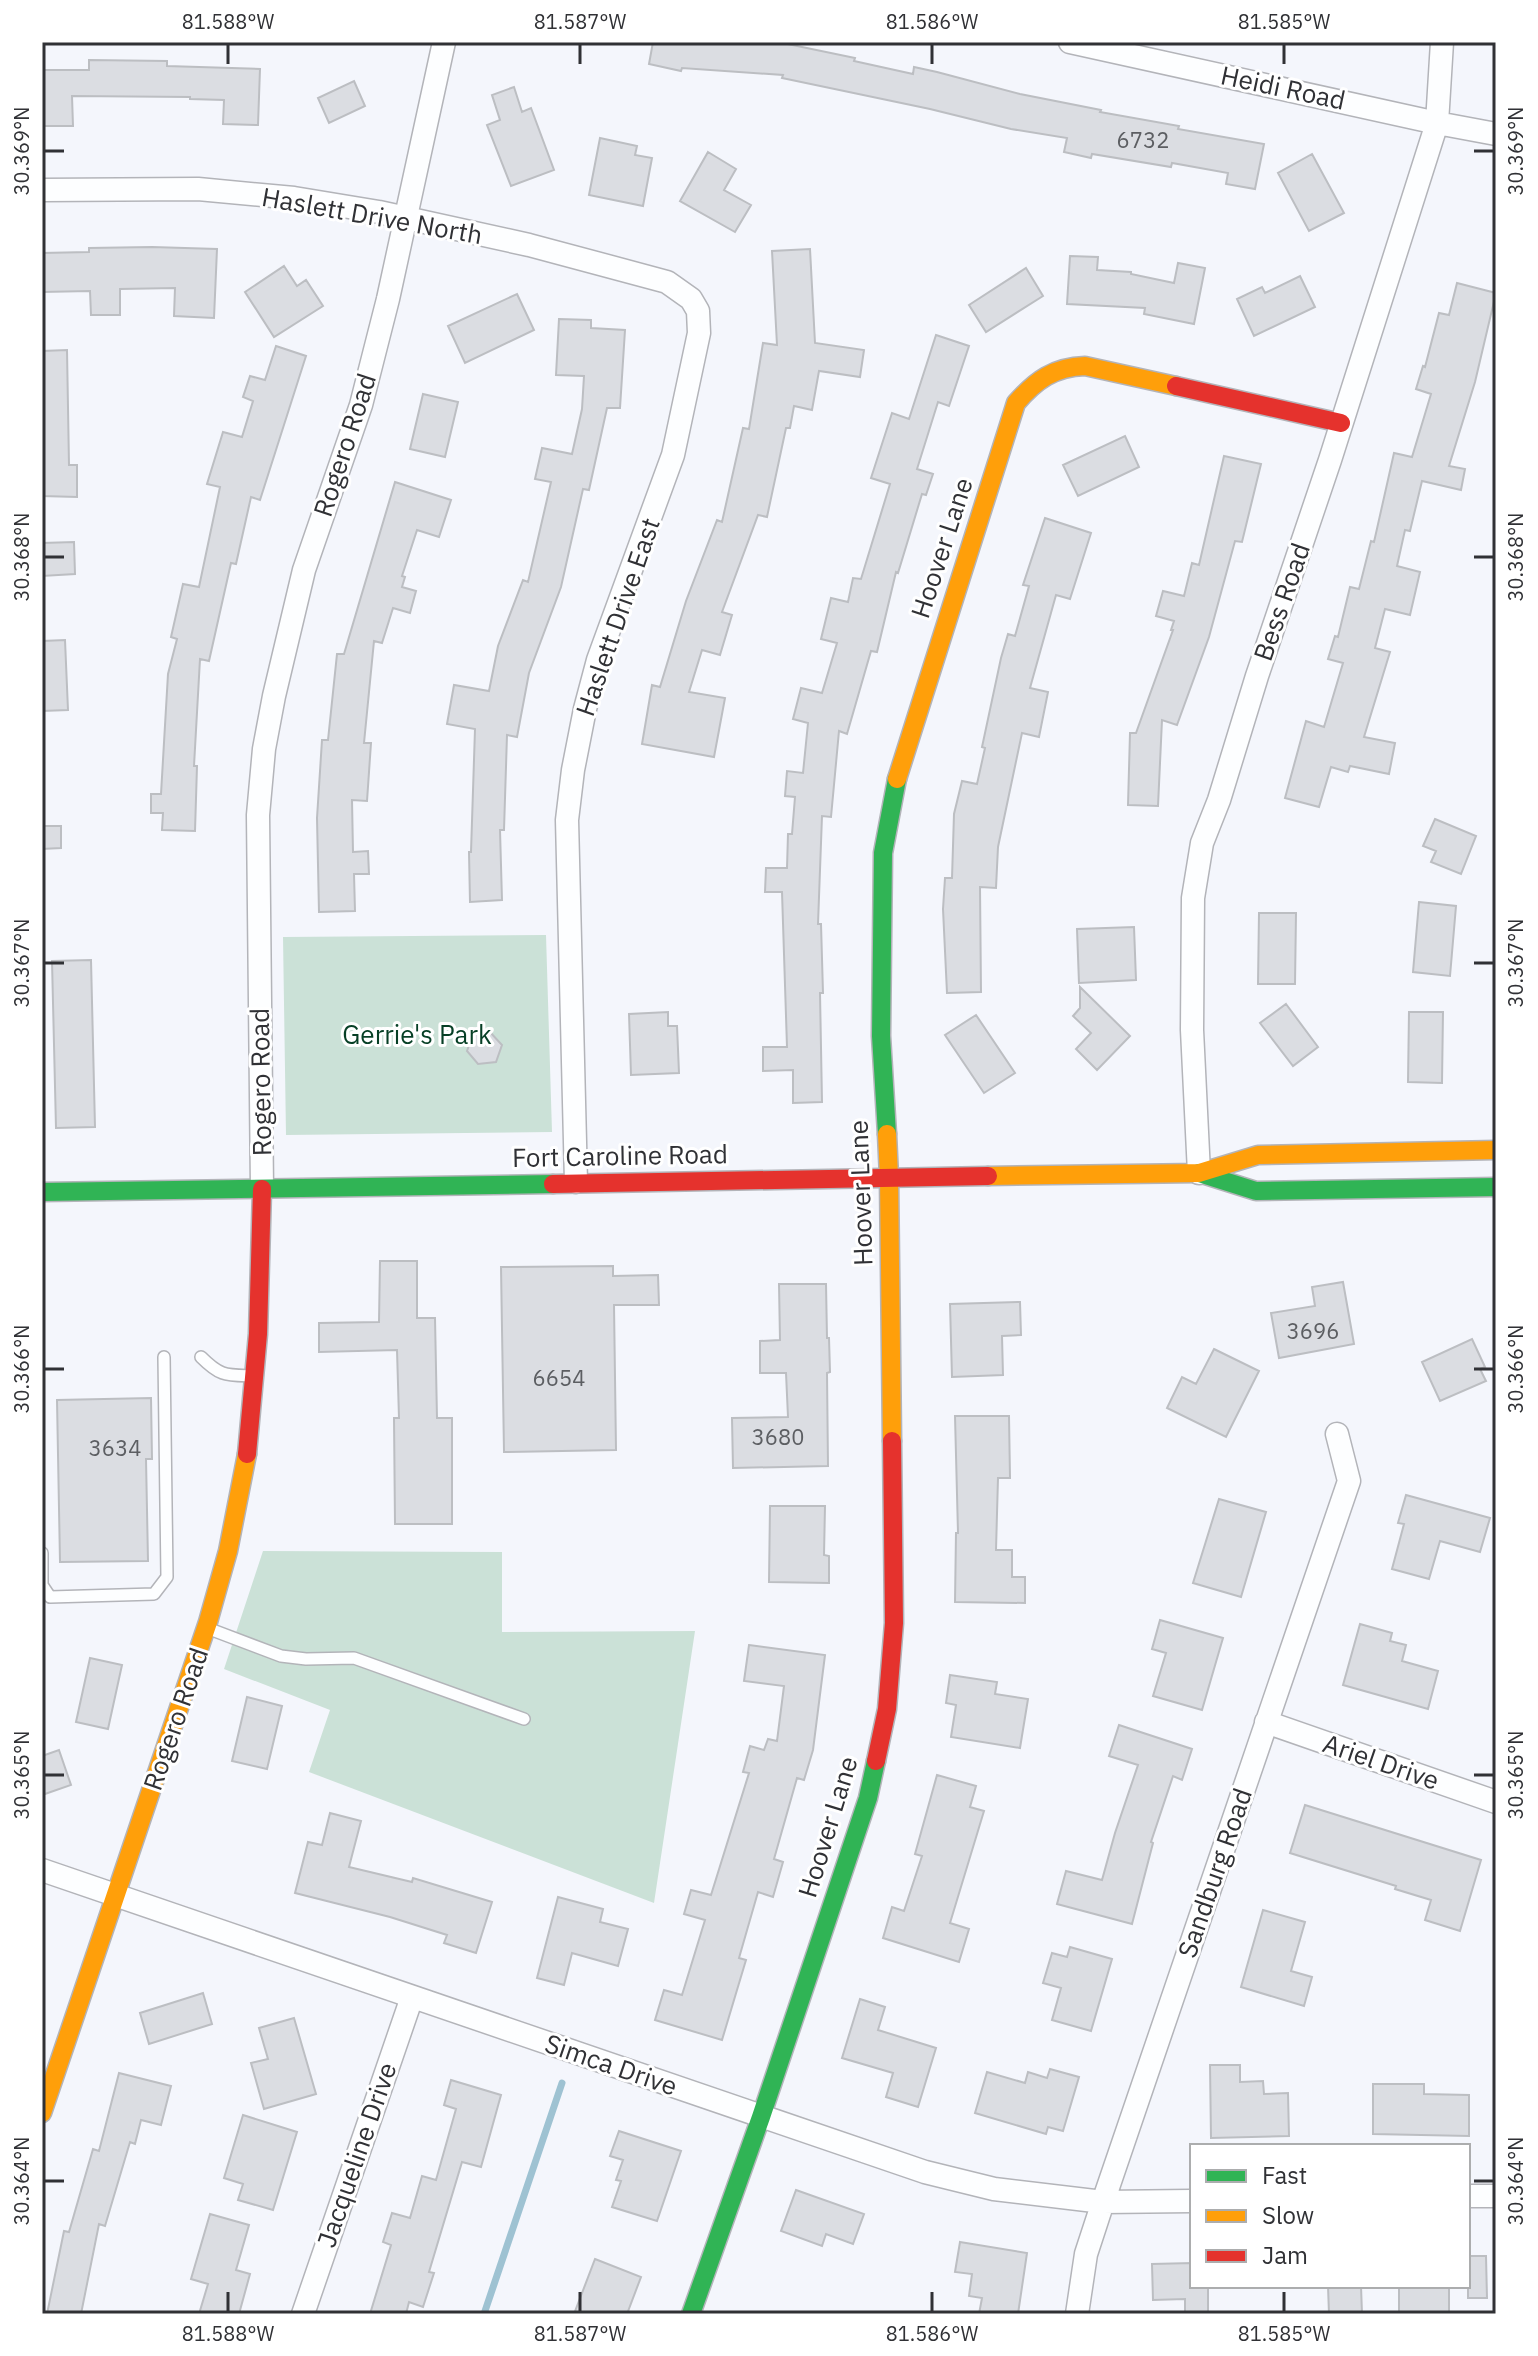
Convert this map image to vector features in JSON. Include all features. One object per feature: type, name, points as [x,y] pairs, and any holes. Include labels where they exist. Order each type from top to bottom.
[{"type":"street","name":"Rogero Road","points":[[42,2113],[206,1628],[230,1543],[243,1481],[259,1333],[262,1189],[258,815],[264,749],[304,570],[361,405],[388,299],[444,42]]},
{"type":"street","name":"Bess Road","points":[[1199,1173],[1192,1030],[1193,898],[1202,843],[1219,800],[1437,123],[1442,42]]},
{"type":"street","name":"Heidi Road","points":[[1080,43],[1496,134]]},
{"type":"street","name":"Haslett Drive North","points":[[42,190],[198,189],[294,198],[529,245],[667,282],[691,299]]},
{"type":"street","name":"Haslett Drive East","points":[[576,1182],[567,820],[573,770],[598,660],[673,455],[699,333],[698,311],[691,299]]},
{"type":"street","name":"Hoover Lane","points":[[691,2314],[868,1798],[887,1709],[894,1623],[889,1177],[881,1036],[883,853],[893,791],[1016,403],[1032,384],[1055,369],[1085,366],[1341,423]]},
{"type":"street","name":"Fort Caroline Road","points":[[42,1192],[1199,1173],[1258,1155],[1496,1150]]},
{"type":"street","name":"Fort Caroline Road","points":[[1199,1173],[1256,1191],[1496,1187]]},
{"type":"street","name":"Sandburg Road","points":[[1077,2314],[1086,2254],[1349,1481],[1337,1434]]},
{"type":"street","name":"Ariel Drive","points":[[1266,1722],[1496,1802]]},
{"type":"street","name":"Simca Drive","points":[[42,1870],[925,2172],[994,2189],[1103,2202],[1190,2201]]},
{"type":"street","name":"Jacqueline Drive","points":[[303,2314],[412,1997]]},
{"type":"street","points":[[1470,2196],[1496,2196]]},
{"type":"lane","points":[[42,1553],[42,1585],[50,1597],[154,1594],[167,1577],[164,1357]]},
{"type":"lane","points":[[201,1357],[216,1371],[228,1375],[256,1376]]},
{"type":"lane","points":[[206,1628],[281,1656],[354,1658],[524,1719]]},
{"type":"green space","name":"Gerrie's Park","points":[[546,935],[552,1132],[286,1135],[283,937]]},
{"type":"green space","points":[[263,1551],[502,1552],[502,1632],[695,1631],[654,1903],[309,1772],[330,1710],[224,1669]]},
{"type":"building","points":[[653,42],[778,42],[913,74],[914,67],[1100,112],[1264,144],[1255,189],[1226,184],[1228,173],[1092,154],[1091,158],[1064,152],[1067,138],[1011,129],[782,78],[783,75],[682,68],[681,71],[649,64]]},
{"type":"building","points":[[89,60],[167,61],[167,66],[260,69],[258,125],[223,124],[224,100],[72,96],[73,126],[42,126],[42,70],[89,70]]},
{"type":"building","points":[[354,81],[365,106],[329,123],[318,98]]},
{"type":"building","points":[[514,87],[522,112],[531,108],[554,170],[511,186],[487,125],[500,120],[492,95]]},
{"type":"building","points":[[600,138],[637,146],[635,155],[652,158],[643,206],[589,195]]},
{"type":"building","points":[[708,152],[736,169],[724,190],[751,205],[735,232],[680,201]]},
{"type":"building","points":[[1312,154],[1344,213],[1309,231],[1278,173]]},
{"type":"building","points":[[89,248],[217,249],[214,318],[174,316],[175,288],[120,289],[120,315],[91,315],[90,291],[42,292],[42,253],[89,252]]},
{"type":"building","points":[[810,249],[815,343],[864,350],[860,377],[819,371],[812,410],[794,406],[790,428],[786,428],[767,517],[758,515],[722,612],[732,615],[720,655],[702,650],[689,692],[725,698],[714,757],[642,744],[652,685],[660,687],[686,601],[717,520],[722,522],[743,428],[749,429],[763,343],[777,345],[772,251]]},
{"type":"building","points":[[1070,256],[1098,257],[1097,270],[1131,272],[1174,283],[1178,263],[1205,268],[1194,324],[1144,314],[1145,308],[1067,304]]},
{"type":"building","points":[[284,266],[297,286],[306,280],[323,306],[274,337],[245,292]]},
{"type":"building","points":[[1026,268],[1043,296],[986,332],[969,305]]},
{"type":"building","points":[[1300,276],[1315,307],[1254,336],[1237,299],[1262,287],[1265,293]]},
{"type":"building","points":[[1457,283],[1496,293],[1475,382],[1449,466],[1465,469],[1461,490],[1422,481],[1410,531],[1405,530],[1397,566],[1420,572],[1410,615],[1385,609],[1375,648],[1390,652],[1364,737],[1395,743],[1389,774],[1350,766],[1348,772],[1331,767],[1319,807],[1285,798],[1306,721],[1324,727],[1343,663],[1328,659],[1335,636],[1338,637],[1350,587],[1359,589],[1371,541],[1374,542],[1394,453],[1412,457],[1431,394],[1416,389],[1439,313],[1449,315]]},
{"type":"building","points":[[517,294],[534,330],[465,363],[448,326]]},
{"type":"building","points":[[559,319],[591,320],[591,328],[625,330],[620,408],[607,408],[589,490],[583,489],[561,587],[529,673],[517,737],[507,735],[504,830],[500,830],[502,900],[470,902],[469,852],[475,729],[447,724],[454,685],[489,691],[498,646],[523,580],[528,582],[551,482],[535,479],[542,448],[572,454],[582,409],[584,376],[556,375]]},
{"type":"building","points":[[936,335],[969,346],[949,406],[938,402],[917,469],[933,474],[926,495],[922,494],[896,572],[877,652],[871,651],[847,734],[839,731],[831,817],[822,816],[818,924],[821,924],[823,993],[820,993],[822,1102],[793,1103],[793,1070],[763,1071],[763,1047],[787,1047],[782,892],[765,892],[766,868],[787,868],[788,834],[792,834],[795,797],[785,796],[787,771],[803,773],[808,723],[793,719],[801,688],[822,693],[837,643],[821,639],[831,598],[848,602],[853,578],[861,579],[890,484],[871,478],[892,413],[909,419]]},
{"type":"building","points":[[276,346],[306,356],[260,500],[251,497],[236,564],[231,563],[209,661],[200,659],[194,766],[197,766],[195,831],[162,830],[163,813],[151,813],[151,794],[161,794],[168,674],[177,639],[171,637],[183,584],[199,587],[220,487],[207,484],[223,432],[242,437],[253,401],[243,397],[250,376],[265,380]]},
{"type":"building","points":[[67,350],[69,465],[77,465],[77,497],[42,496],[42,351]]},
{"type":"building","points":[[423,394],[458,402],[445,457],[410,449]]},
{"type":"building","points":[[1125,436],[1139,467],[1078,496],[1063,465]]},
{"type":"building","points":[[1224,456],[1261,464],[1242,542],[1235,541],[1209,637],[1177,725],[1162,720],[1158,806],[1128,805],[1130,733],[1136,733],[1173,630],[1174,621],[1156,616],[1163,591],[1184,596],[1192,563],[1199,565]]},
{"type":"building","points":[[395,482],[451,500],[439,537],[417,530],[402,576],[405,577],[402,587],[416,591],[410,613],[393,608],[382,643],[374,641],[364,743],[371,743],[367,801],[352,800],[353,852],[368,851],[369,874],[354,874],[355,911],[319,912],[317,818],[322,740],[328,740],[337,654],[344,654]]},
{"type":"building","points":[[1045,518],[1091,533],[1070,599],[1056,595],[1030,688],[1048,692],[1039,737],[1022,733],[998,847],[996,888],[980,887],[981,992],[947,993],[943,909],[945,878],[952,878],[954,814],[962,781],[977,784],[1001,658],[1008,634],[1015,636],[1029,586],[1023,585]]},
{"type":"building","points":[[74,542],[75,574],[42,576],[42,543]]},
{"type":"building","points":[[65,640],[68,710],[42,711],[42,641]]},
{"type":"building","points":[[1435,819],[1476,836],[1461,874],[1431,862],[1436,851],[1423,846]]},
{"type":"building","points":[[42,826],[61,826],[61,848],[42,849]]},
{"type":"building","points":[[1419,902],[1456,906],[1450,976],[1413,972]]},
{"type":"building","points":[[1259,913],[1296,913],[1295,984],[1258,984]]},
{"type":"building","points":[[1134,927],[1136,980],[1079,983],[1077,929]]},
{"type":"building","points":[[91,960],[95,1127],[56,1128],[52,961]]},
{"type":"building","points":[[1080,987],[1130,1036],[1097,1070],[1076,1049],[1091,1033],[1073,1016],[1080,1008]]},
{"type":"building","points":[[1286,1004],[1318,1047],[1293,1066],[1260,1023]]},
{"type":"building","points":[[668,1012],[668,1026],[677,1026],[679,1073],[631,1075],[629,1014]]},
{"type":"building","points":[[1409,1012],[1443,1012],[1442,1083],[1408,1082]]},
{"type":"building","points":[[976,1015],[1015,1073],[984,1093],[945,1035]]},
{"type":"building","points":[[489,1031],[502,1045],[496,1062],[478,1064],[467,1051],[473,1034]]},
{"type":"building","points":[[380,1261],[417,1261],[417,1318],[435,1318],[437,1418],[452,1418],[452,1524],[395,1524],[394,1418],[399,1418],[397,1350],[319,1352],[319,1323],[379,1322]]},
{"type":"building","points":[[613,1266],[613,1276],[658,1275],[659,1305],[614,1305],[616,1450],[504,1452],[501,1267]]},
{"type":"building","points":[[1343,1282],[1354,1344],[1279,1358],[1271,1313],[1315,1306],[1312,1287]]},
{"type":"building","points":[[779,1284],[826,1284],[830,1372],[827,1373],[828,1466],[733,1468],[732,1418],[788,1417],[786,1373],[760,1373],[760,1341],[780,1340]]},
{"type":"building","points":[[1020,1302],[1021,1335],[1002,1336],[1003,1375],[952,1377],[950,1304]]},
{"type":"building","points":[[1472,1339],[1485,1367],[1480,1369],[1486,1381],[1440,1401],[1422,1362]]},
{"type":"building","points":[[1214,1349],[1259,1371],[1226,1437],[1167,1408],[1182,1377],[1196,1384]]},
{"type":"building","points":[[151,1398],[152,1459],[146,1459],[148,1561],[60,1562],[57,1400]]},
{"type":"building","points":[[955,1416],[1009,1416],[1010,1478],[998,1478],[996,1550],[1012,1550],[1012,1577],[1025,1577],[1025,1603],[955,1602],[958,1533]]},
{"type":"building","points":[[1406,1495],[1490,1518],[1480,1552],[1440,1541],[1429,1579],[1392,1569],[1404,1524],[1398,1523]]},
{"type":"building","points":[[1219,1499],[1266,1512],[1241,1597],[1193,1583]]},
{"type":"building","points":[[770,1506],[825,1506],[824,1555],[829,1556],[829,1583],[769,1582]]},
{"type":"building","points":[[1160,1620],[1223,1638],[1202,1710],[1153,1696],[1166,1653],[1152,1649]]},
{"type":"building","points":[[1360,1624],[1392,1633],[1390,1641],[1406,1645],[1402,1661],[1438,1671],[1428,1709],[1343,1685]]},
{"type":"building","points":[[749,1645],[825,1655],[813,1750],[804,1780],[797,1778],[774,1859],[783,1862],[773,1897],[758,1892],[739,1958],[746,1960],[722,2040],[655,2020],[664,1990],[682,1995],[705,1920],[684,1914],[691,1890],[711,1895],[749,1773],[743,1772],[750,1746],[764,1750],[768,1739],[777,1741],[784,1686],[744,1681]]},
{"type":"building","points":[[90,1658],[122,1665],[108,1729],[76,1722]]},
{"type":"building","points":[[950,1675],[997,1682],[995,1694],[1028,1699],[1020,1748],[951,1737],[956,1705],[946,1703]]},
{"type":"building","points":[[247,1697],[282,1706],[267,1769],[232,1761]]},
{"type":"building","points":[[1119,1725],[1192,1749],[1182,1780],[1173,1776],[1151,1842],[1132,1924],[1057,1904],[1066,1871],[1102,1880],[1138,1765],[1109,1756]]},
{"type":"building","points":[[59,1750],[71,1785],[42,1795],[42,1756]]},
{"type":"building","points":[[937,1775],[976,1786],[970,1807],[984,1811],[950,1923],[969,1929],[959,1962],[883,1938],[892,1907],[904,1911],[922,1856],[915,1854]]},
{"type":"building","points":[[1305,1805],[1481,1860],[1460,1931],[1425,1920],[1431,1900],[1290,1853]]},
{"type":"building","points":[[330,1813],[361,1821],[349,1867],[412,1882],[413,1878],[492,1902],[476,1953],[444,1943],[447,1935],[295,1893],[308,1842],[322,1845]]},
{"type":"building","points":[[558,1897],[603,1909],[600,1922],[628,1929],[618,1966],[572,1953],[564,1985],[537,1978]]},
{"type":"building","points":[[1263,1910],[1305,1922],[1291,1971],[1312,1977],[1304,2006],[1241,1987]]},
{"type":"building","points":[[1070,1947],[1112,1959],[1091,2031],[1052,2020],[1061,1988],[1043,1983],[1052,1953],[1067,1957]]},
{"type":"building","points":[[203,1993],[212,2024],[149,2044],[140,2013]]},
{"type":"building","points":[[860,1999],[885,2007],[878,2030],[936,2048],[918,2107],[886,2097],[893,2073],[842,2058]]},
{"type":"building","points":[[294,2018],[316,2094],[264,2109],[251,2063],[268,2059],[259,2028]]},
{"type":"building","points":[[1210,2065],[1240,2065],[1240,2082],[1263,2081],[1264,2094],[1288,2093],[1289,2136],[1211,2138]]},
{"type":"building","points":[[1050,2069],[1079,2077],[1063,2131],[1048,2127],[1046,2134],[975,2113],[987,2072],[1025,2083],[1028,2072],[1047,2078]]},
{"type":"building","points":[[119,2073],[171,2086],[161,2125],[141,2120],[135,2144],[130,2142],[105,2226],[99,2224],[81,2314],[47,2314],[64,2231],[69,2232],[93,2149],[99,2151]]},
{"type":"building","points":[[451,2080],[501,2095],[481,2167],[462,2162],[429,2272],[434,2273],[423,2307],[409,2302],[406,2314],[370,2314],[391,2245],[383,2242],[392,2213],[410,2218],[422,2176],[436,2180],[456,2109],[444,2105]]},
{"type":"building","points":[[1373,2084],[1424,2084],[1424,2094],[1469,2095],[1469,2136],[1373,2134]]},
{"type":"building","points":[[243,2115],[297,2132],[273,2210],[238,2200],[243,2184],[224,2178]]},
{"type":"building","points":[[619,2131],[681,2151],[657,2221],[612,2207],[621,2181],[616,2180],[623,2160],[610,2156]]},
{"type":"building","points":[[796,2190],[864,2214],[853,2244],[826,2234],[822,2246],[781,2231]]},
{"type":"building","points":[[210,2214],[249,2225],[236,2270],[250,2274],[239,2314],[199,2314],[208,2284],[191,2279]]},
{"type":"building","points":[[960,2242],[1027,2253],[1018,2314],[979,2314],[982,2298],[969,2296],[972,2274],[955,2272]]},
{"type":"building","points":[[1470,2256],[1486,2256],[1487,2298],[1468,2298]]},
{"type":"building","points":[[595,2259],[641,2277],[627,2314],[574,2314]]},
{"type":"building","points":[[1190,2263],[1190,2288],[1208,2288],[1208,2313],[1185,2313],[1185,2299],[1153,2300],[1152,2264]]},
{"type":"building","points":[[1328,2288],[1361,2288],[1362,2314],[1329,2314]]},
{"type":"building","points":[[1399,2288],[1449,2288],[1449,2314],[1399,2314]]},
{"type":"waterway","points":[[484,2314],[562,2083]]},
{"type":"traffic: fast","points":[[887,1134],[881,1036],[883,853],[897,779]]},
{"type":"traffic: fast","points":[[1199,1173],[1256,1191],[1496,1187]]},
{"type":"traffic: fast","points":[[42,1192],[553,1184]]},
{"type":"traffic: fast","points":[[691,2314],[868,1798],[876,1761]]},
{"type":"traffic: slow","points":[[897,779],[1016,403],[1046,376],[1074,367],[1085,366],[1176,386]]},
{"type":"traffic: slow","points":[[887,1134],[892,1441]]},
{"type":"traffic: slow","points":[[988,1176],[1199,1173],[1258,1155],[1496,1150]]},
{"type":"traffic: slow","points":[[42,2113],[208,1622],[228,1551],[247,1454]]},
{"type":"traffic: jam","points":[[1176,386],[1341,423]]},
{"type":"traffic: jam","points":[[553,1184],[988,1176]]},
{"type":"traffic: jam","points":[[247,1454],[258,1334],[262,1189]]},
{"type":"traffic: jam","points":[[876,1761],[887,1709],[894,1623],[892,1441]]}]
